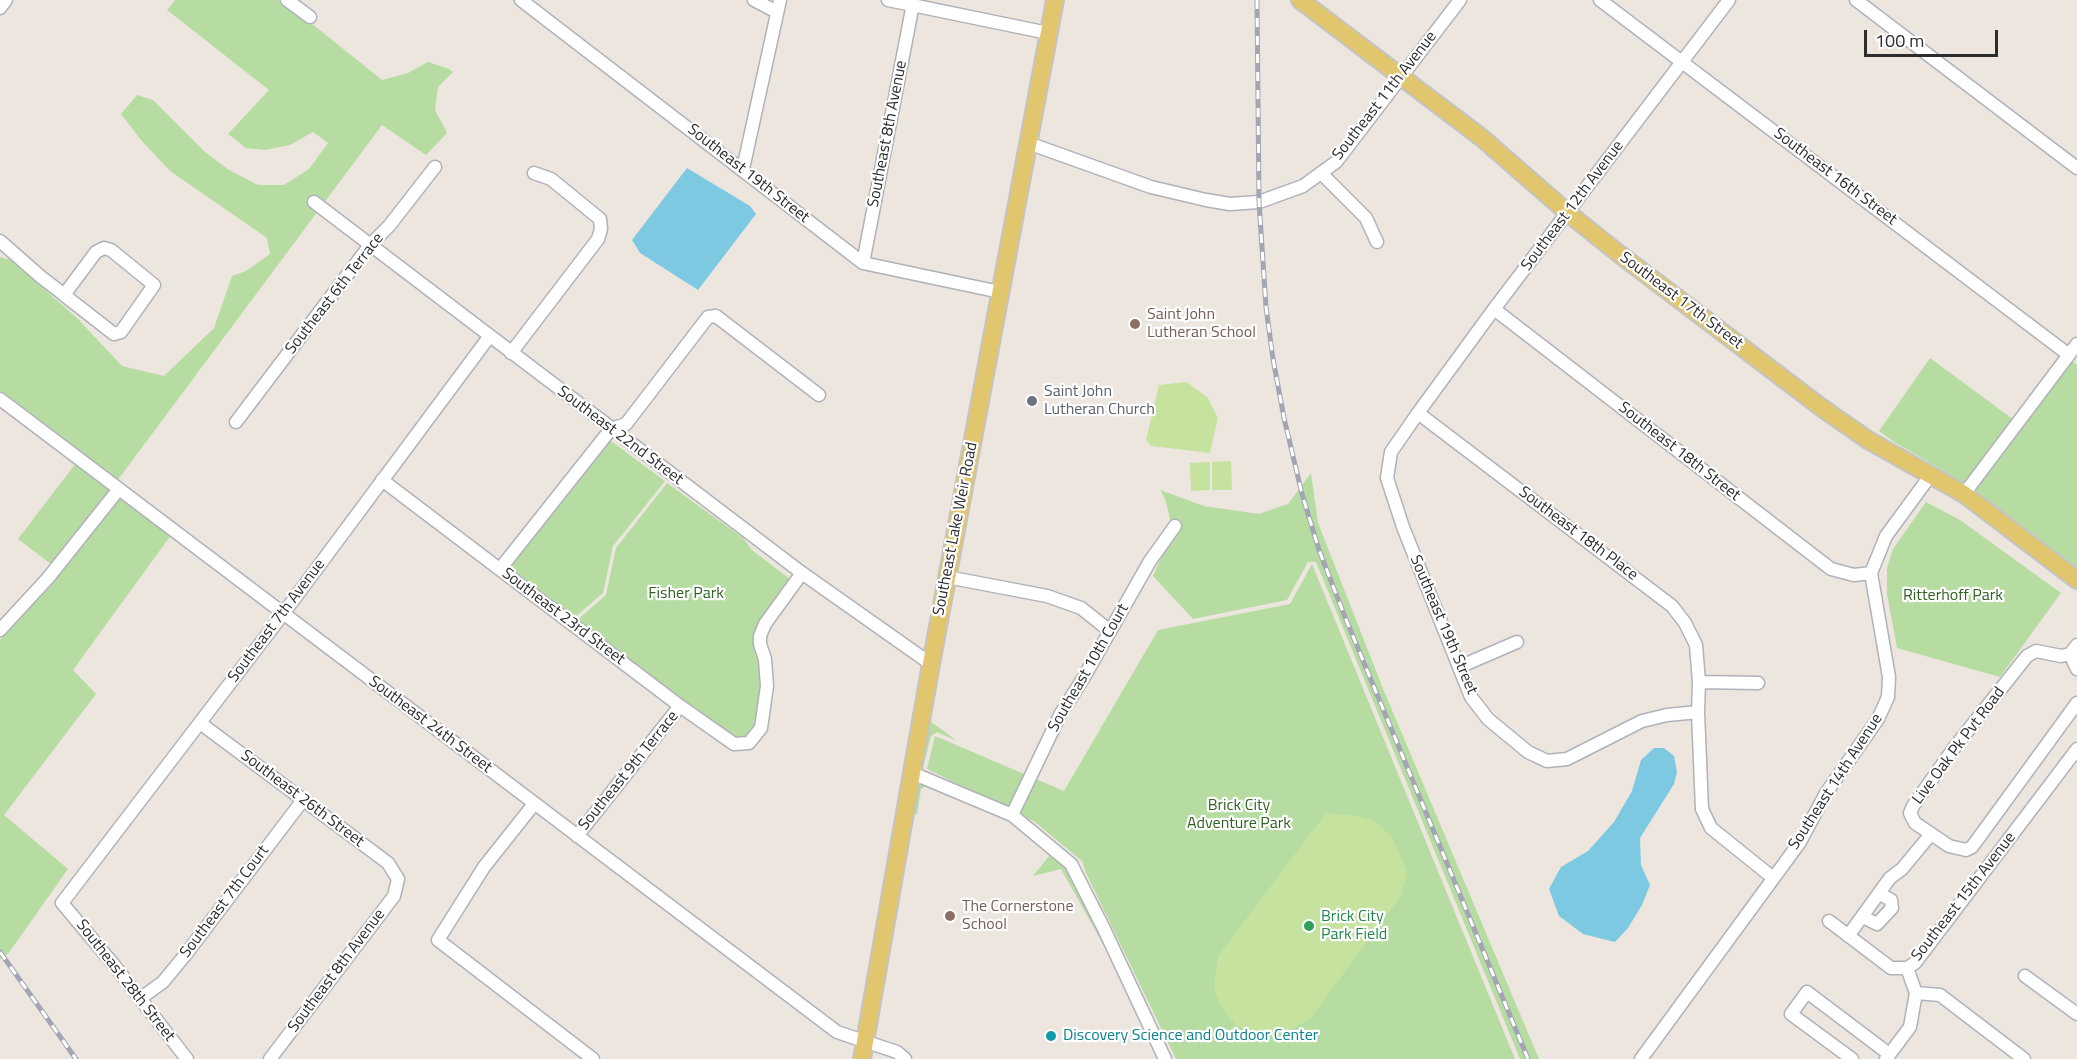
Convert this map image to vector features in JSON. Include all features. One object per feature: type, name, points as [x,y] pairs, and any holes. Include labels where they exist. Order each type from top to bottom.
[{"type":"main road","name":"Southeast Lake Weir Road","points":[[862,1059],[931,664],[1055,0]]},
{"type":"main road","name":"Southeast 17th Street","points":[[1300,0],[1482,138],[1568,213],[1822,408],[1868,440],[1964,494],[2077,580]]},
{"type":"street","points":[[0,8],[6,0]]},
{"type":"street","points":[[286,0],[310,17]]},
{"type":"street","name":"Southeast 19th Street","points":[[521,0],[863,263],[1000,292]]},
{"type":"street","points":[[742,169],[779,6],[754,0]]},
{"type":"street","points":[[888,0],[1048,33]]},
{"type":"street","name":"Southeast 11th Avenue","points":[[1028,143],[1151,187],[1230,204],[1259,202],[1304,186],[1336,162],[1460,0]]},
{"type":"street","name":"Southeast 16th Street","points":[[1600,0],[2069,355]]},
{"type":"street","name":"Southeast 12th Avenue","points":[[1418,412],[1729,0]]},
{"type":"street","points":[[1856,0],[2077,168]]},
{"type":"street","name":"Southeast 8th Avenue","points":[[863,263],[912,4]]},
{"type":"street","name":"Southeast 6th Terrace","points":[[236,422],[370,245],[389,226],[435,168]]},
{"type":"street","points":[[1321,172],[1366,218],[1377,242]]},
{"type":"street","points":[[511,353],[598,239],[602,229],[600,219],[550,179],[534,173]]},
{"type":"street","name":"Southeast 22nd Street","points":[[314,202],[802,573],[931,664]]},
{"type":"street","points":[[0,241],[64,295],[114,334],[117,334],[154,285],[111,250],[104,248],[96,252],[64,295]]},
{"type":"street","name":"Southeast 18th Street","points":[[1494,309],[1831,569],[1854,575],[1871,573]]},
{"type":"street","points":[[500,569],[611,429],[626,424],[708,317],[716,316],[819,395]]},
{"type":"street","name":"Southeast 7th Avenue","points":[[62,903],[283,614],[489,337]]},
{"type":"street","points":[[1964,494],[2077,344]]},
{"type":"street","name":"Southeast 24th Street","points":[[0,399],[837,1032],[897,1052],[905,1059]]},
{"type":"street","name":"Southeast 19th Street","points":[[1418,412],[1391,452],[1387,478],[1402,527],[1471,697],[1488,719],[1528,752],[1547,761],[1568,759],[1642,721],[1667,715],[1698,712]]},
{"type":"street","name":"Southeast 18th Place","points":[[1418,412],[1672,606],[1685,623],[1696,645],[1700,682],[1698,712],[1702,809],[1711,828],[1773,877]]},
{"type":"street","points":[[1871,573],[1886,536],[1930,476]]},
{"type":"street","name":"Southeast 23rd Street","points":[[382,480],[680,706],[734,744],[749,743],[761,728],[767,686],[760,636],[765,624],[802,573]]},
{"type":"street","points":[[0,630],[48,578],[119,489]]},
{"type":"street","name":"Southeast 10th Court","points":[[1012,815],[1060,715],[1150,561],[1175,526]]},
{"type":"street","name":"Southeast 14th Avenue","points":[[1641,1059],[1800,842],[1826,793],[1878,719],[1888,697],[1889,676],[1871,573]]},
{"type":"street","points":[[947,577],[1047,596],[1081,608],[1110,631]]},
{"type":"street","points":[[1459,667],[1517,642]]},
{"type":"street","name":"Live Oak Pk Pvt Road","points":[[2077,669],[2073,650],[2061,656],[2036,651],[2027,656],[1954,748],[1913,806],[1910,813],[1915,823],[1949,846],[1966,850],[1972,847],[2077,703]]},
{"type":"street","points":[[1700,682],[1758,683]]},
{"type":"street","name":"Southeast 9th Terrace","points":[[577,836],[680,706]]},
{"type":"street","name":"Southeast 26th Street","points":[[200,723],[388,863],[398,879]]},
{"type":"street","name":"Southeast 15th Avenue","points":[[1829,921],[1891,968],[1907,968],[1915,963],[2077,749]]},
{"type":"street","points":[[912,773],[1012,815],[1071,864],[1165,1059]]},
{"type":"street","name":"Southeast 7th Court","points":[[141,998],[163,982],[186,954],[303,800]]},
{"type":"street","points":[[534,804],[484,867],[438,940],[593,1059]]},
{"type":"street","points":[[1848,936],[1881,894],[1890,878],[1902,869],[1931,834]]},
{"type":"street","name":"Southeast 8th Avenue","points":[[270,1059],[394,896],[398,879]]},
{"type":"street","points":[[1863,917],[1873,923],[1880,923],[1892,908],[1891,900],[1881,894]]},
{"type":"street","name":"Southeast 28th Street","points":[[62,903],[141,998],[187,1059]]},
{"type":"street","points":[[1852,1059],[1791,1014],[1807,992],[1887,1057],[1910,1027],[1916,993],[1907,968]]},
{"type":"street","points":[[2025,976],[2077,1014]]},
{"type":"street","points":[[1916,993],[1940,994],[2024,1059]]},
{"type":"green space","points":[[175,0],[278,0],[382,80],[408,73],[428,62],[449,69],[453,72],[438,87],[435,110],[447,133],[426,155],[382,125],[117,481],[0,391],[0,257],[11,260],[77,318],[122,366],[164,376],[214,328],[232,276],[246,271],[270,254],[267,238],[170,171],[121,114],[137,95],[153,100],[205,152],[229,170],[258,185],[284,185],[309,169],[328,143],[313,132],[290,145],[265,150],[246,148],[228,134],[269,90],[167,10]]},
{"type":"green space","points":[[1930,358],[2014,420],[1966,484],[1879,431]]},
{"type":"green space","points":[[2072,361],[2077,365],[2077,568],[1973,489]]},
{"type":"green space","points":[[1187,382],[1208,398],[1218,418],[1210,453],[1152,446],[1146,440],[1159,385]]},
{"type":"green space","points":[[600,433],[665,481],[613,546],[603,593],[574,618],[573,624],[498,568]]},
{"type":"green space","points":[[1231,461],[1232,490],[1212,490],[1212,462]]},
{"type":"green space","points":[[1210,462],[1210,490],[1191,491],[1190,463]]},
{"type":"green space","points":[[76,463],[171,535],[73,670],[96,694],[4,815],[68,869],[8,954],[0,959],[0,640],[56,568],[18,539]]},
{"type":"green space","points":[[1311,473],[1318,523],[1384,691],[1539,1059],[1520,1059],[1316,562],[1308,562],[1287,600],[1193,619],[1153,576],[1173,530],[1165,499],[1160,490],[1204,506],[1259,514],[1288,504]]},
{"type":"green space","name":"Fisher Park","points":[[667,483],[743,538],[752,550],[791,580],[759,622],[763,687],[755,730],[742,740],[733,737],[576,621],[606,595],[616,548]]},
{"type":"green space","name":"Ritterhoff Park","points":[[1926,502],[1960,520],[2061,593],[2000,677],[1897,648],[1887,594],[1887,568],[1893,549]]},
{"type":"green space","name":"Brick City Adventure Park","points":[[1312,564],[1515,1059],[1176,1059],[1082,861],[1035,822],[927,769],[935,736],[1064,791],[1158,630],[1290,604]]},
{"type":"green space","points":[[926,718],[957,741],[937,732],[931,736],[923,768],[925,773],[1033,826],[1078,864],[1171,1059],[1160,1059],[1164,1053],[1061,869],[1033,876],[1050,855],[1050,849],[1022,825],[927,786],[921,789],[917,815],[910,810]]},
{"type":"green space","name":"Brick City Park Field","points":[[1326,813],[1358,816],[1374,821],[1392,837],[1407,872],[1401,896],[1310,1019],[1289,1030],[1259,1034],[1237,1026],[1221,1007],[1214,989],[1218,956]]},
{"type":"water","points":[[687,168],[750,206],[756,214],[698,290],[640,253],[632,240]]},
{"type":"water","points":[[1654,748],[1664,748],[1674,756],[1677,772],[1674,784],[1640,838],[1641,865],[1650,885],[1642,905],[1628,928],[1615,942],[1583,934],[1559,916],[1549,889],[1561,867],[1588,851],[1614,822],[1632,791],[1641,760]]},
{"type":"railway","points":[[1257,0],[1259,202],[1266,307],[1284,418],[1302,494],[1319,550],[1345,617],[1528,1059]]},
{"type":"railway","points":[[0,952],[76,1059]]},
{"type":"place","name":"Saint John Lutheran School","points":[[1135,324]]},
{"type":"place","name":"Saint John Lutheran Church","points":[[1032,401]]},
{"type":"place","name":"The Cornerstone School","points":[[950,916]]},
{"type":"place","name":"Brick City Park Field","points":[[1309,926]]},
{"type":"place","name":"Discovery Science and Outdoor Center","points":[[1051,1036]]}]
